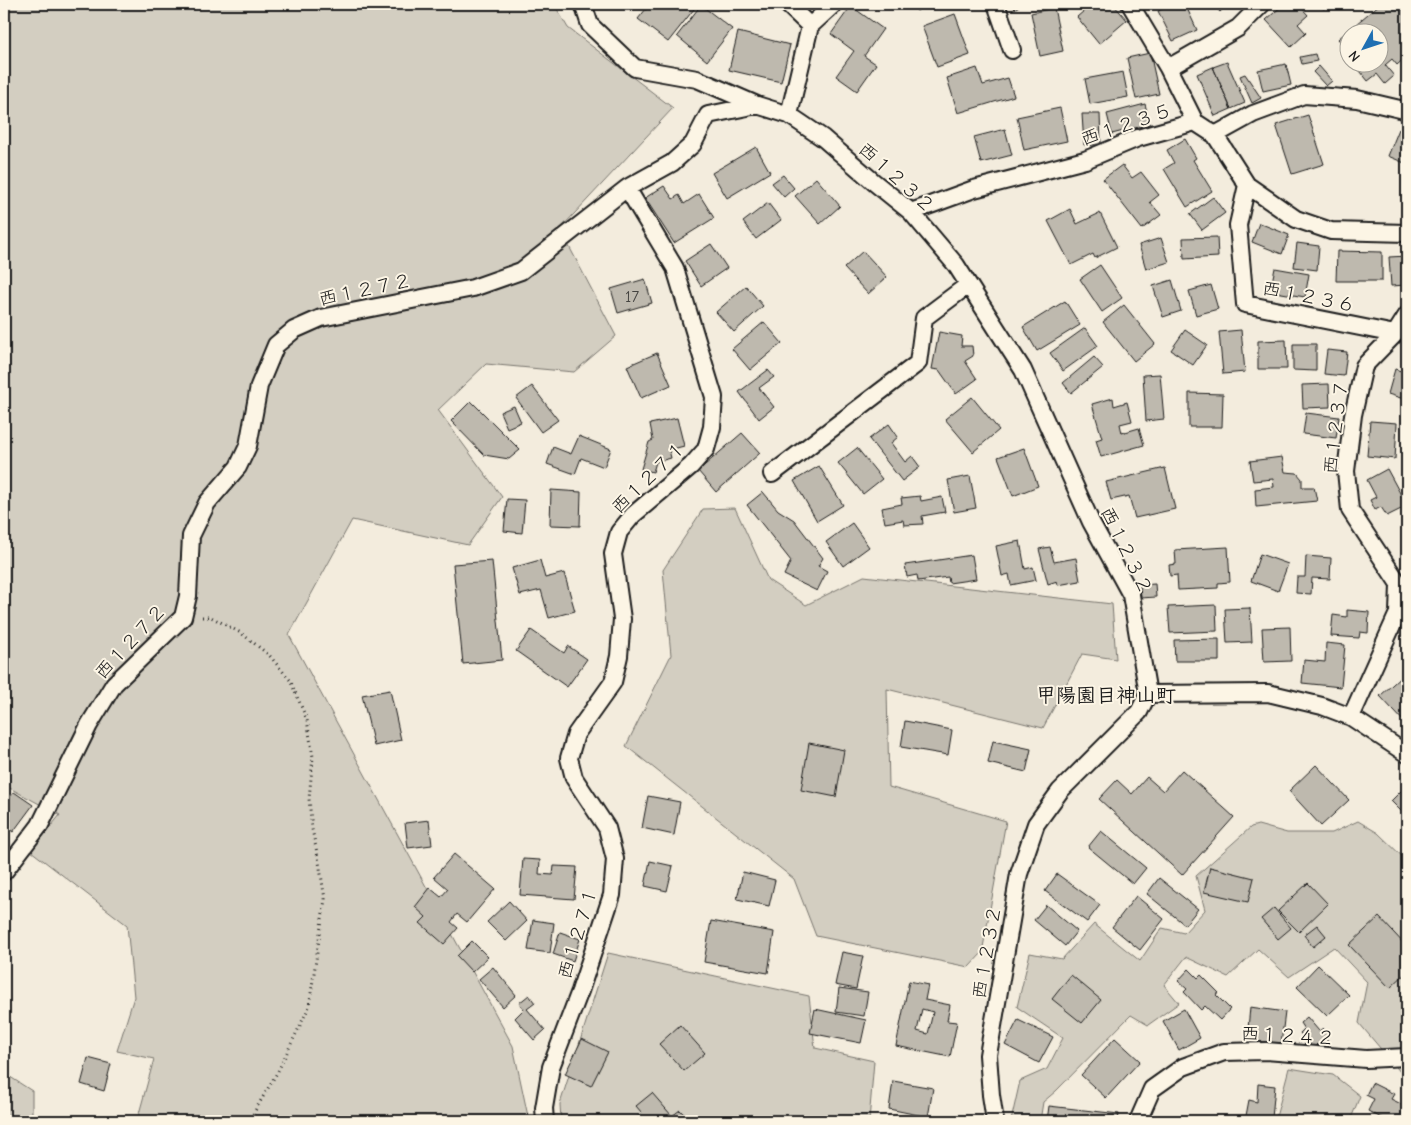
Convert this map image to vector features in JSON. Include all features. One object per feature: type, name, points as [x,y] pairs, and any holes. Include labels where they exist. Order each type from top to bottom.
[{"type":"street","points":[[787,4],[810,26]]},
{"type":"street","points":[[789,115],[810,26],[834,4]]},
{"type":"street","points":[[996,4],[1012,50]]},
{"type":"street","points":[[1130,4],[1168,68],[1195,122]]},
{"type":"street","points":[[1168,68],[1238,28],[1262,4]]},
{"type":"street","name":"西１２３２","points":[[588,7],[590,25],[635,68],[697,79],[757,105],[789,115],[823,138],[911,212],[956,265],[1023,370],[1091,522],[1131,596],[1148,694],[1139,712],[1060,791],[1036,824],[1019,874],[988,1055],[995,1121]]},
{"type":"street","points":[[1215,135],[1253,114],[1304,95],[1357,99],[1404,110],[1407,107]]},
{"type":"street","points":[[627,188],[672,163],[693,144],[708,115],[757,105]]},
{"type":"street","name":"西１２３５","points":[[911,212],[974,189],[1085,160],[1138,138],[1195,122],[1215,135],[1247,185],[1296,219],[1331,231],[1407,233]]},
{"type":"street","name":"西１２３６","points":[[1247,185],[1238,225],[1245,304],[1395,334]]},
{"type":"street","name":"西１２７２","points":[[4,872],[40,825],[89,725],[114,684],[183,617],[188,596],[191,536],[207,503],[238,467],[248,446],[259,386],[276,345],[294,330],[321,318],[472,288],[522,271],[627,188]]},
{"type":"street","name":"西１２７１","points":[[545,1121],[544,1108],[551,1067],[580,991],[612,895],[615,859],[607,828],[574,778],[569,758],[576,734],[612,682],[619,656],[622,619],[612,554],[619,532],[633,515],[690,466],[706,449],[712,428],[714,397],[675,268],[627,188]]},
{"type":"street","points":[[772,474],[918,363],[924,318],[968,285]]},
{"type":"street","name":"西１２３７","points":[[1351,717],[1398,613],[1403,585],[1350,510],[1346,471],[1353,415],[1364,366],[1395,334],[1407,315]]},
{"type":"street","points":[[1148,694],[1268,693],[1322,706],[1351,717],[1407,754]]},
{"type":"street","name":"西１２４２","points":[[1138,1121],[1152,1089],[1183,1067],[1224,1052],[1266,1051],[1366,1059],[1407,1056]]},
{"type":"path","points":[[183,617],[211,616],[241,633],[269,655],[290,680],[307,720],[313,757],[309,799],[312,829],[325,899],[309,1007],[278,1071],[249,1121]]},
{"type":"shaded area","points":[[4,4],[554,4],[568,28],[673,108],[560,229],[616,336],[574,372],[486,364],[438,410],[502,497],[468,545],[352,520],[289,635],[513,1046],[529,1121],[137,1121],[154,1059],[117,1051],[134,997],[127,925],[31,851],[60,815],[4,785]]},
{"type":"shaded area","points":[[735,508],[768,580],[806,605],[864,576],[1112,604],[1116,659],[1082,654],[1043,728],[887,689],[889,787],[1006,821],[982,953],[969,967],[816,936],[794,879],[626,746],[671,655],[663,570],[703,509]]},
{"type":"shaded area","points":[[1358,821],[1378,833],[1407,861],[1407,1080],[1359,1023],[1367,982],[1334,947],[1289,977],[1258,949],[1228,977],[1186,957],[1164,985],[1179,1003],[1148,1025],[1131,1015],[1043,1102],[1040,1121],[1011,1121],[1020,1081],[1047,1069],[1063,1038],[1017,1007],[1030,953],[1062,959],[1094,924],[1140,961],[1162,928],[1184,933],[1205,910],[1196,876],[1251,827],[1258,825],[1287,833],[1332,833]]},
{"type":"shaded area","points":[[608,953],[809,996],[815,1048],[874,1061],[869,1121],[561,1121],[560,1104]]},
{"type":"shaded area","points":[[1289,1068],[1333,1075],[1360,1096],[1350,1121],[1275,1121]]},
{"type":"shaded area","points":[[4,1073],[32,1091],[32,1121],[4,1121]]},
{"type":"building","points":[[650,4],[698,4],[668,42],[638,19]]},
{"type":"building","points":[[911,4],[925,4],[917,11]]},
{"type":"building","points":[[1011,4],[1021,4],[1015,9]]},
{"type":"building","points":[[1092,4],[1113,4],[1127,20],[1099,44],[1077,17]]},
{"type":"building","points":[[1172,4],[1185,4],[1197,30],[1173,41],[1158,11]]},
{"type":"building","points":[[1212,4],[1228,4],[1220,12]]},
{"type":"building","points":[[1284,4],[1298,4],[1308,15],[1298,24],[1306,33],[1291,47],[1266,20]]},
{"type":"building","points":[[1316,4],[1328,4],[1324,9]]},
{"type":"building","points":[[1380,4],[1407,4],[1407,56],[1397,65],[1392,59],[1388,62],[1388,22],[1358,22]]},
{"type":"building","points":[[701,5],[732,29],[707,61],[677,36]]},
{"type":"building","points":[[851,6],[883,29],[864,56],[876,64],[857,91],[836,76],[854,51],[831,34]]},
{"type":"building","points":[[1054,8],[1063,51],[1040,56],[1031,13]]},
{"type":"building","points":[[955,14],[970,55],[937,67],[922,26]]},
{"type":"building","points":[[738,32],[790,45],[781,82],[729,70]]},
{"type":"building","points":[[1150,53],[1159,94],[1136,99],[1127,58]]},
{"type":"building","points":[[1315,54],[1317,61],[1302,64],[1300,57]]},
{"type":"building","points":[[1227,62],[1245,103],[1231,109],[1213,67]]},
{"type":"building","points":[[1286,64],[1291,85],[1263,91],[1258,70]]},
{"type":"building","points":[[1319,66],[1332,81],[1326,86],[1313,72]]},
{"type":"building","points":[[1213,67],[1231,109],[1215,116],[1197,74]]},
{"type":"building","points":[[977,68],[983,85],[1008,78],[1014,96],[958,113],[947,78]]},
{"type":"building","points":[[1388,69],[1394,76],[1385,84],[1377,74],[1368,81],[1361,72],[1388,72]]},
{"type":"building","points":[[1123,72],[1128,97],[1090,104],[1085,79]]},
{"type":"building","points":[[1245,74],[1261,98],[1252,103],[1240,76]]},
{"type":"building","points":[[1145,104],[1150,124],[1112,134],[1107,114]]},
{"type":"building","points":[[1060,108],[1067,141],[1024,150],[1017,117]]},
{"type":"building","points":[[1082,114],[1100,114],[1101,145],[1084,145]]},
{"type":"building","points":[[1308,115],[1324,164],[1292,174],[1276,125]]},
{"type":"building","points":[[1005,129],[1012,155],[981,163],[974,137]]},
{"type":"building","points":[[1399,129],[1407,133],[1407,164],[1388,156]]},
{"type":"building","points":[[1185,139],[1196,158],[1193,160],[1212,191],[1187,207],[1164,169],[1174,163],[1167,150]]},
{"type":"building","points":[[756,147],[770,172],[727,198],[712,173]]},
{"type":"building","points":[[1122,165],[1132,178],[1141,172],[1159,195],[1150,202],[1161,215],[1142,229],[1103,179]]},
{"type":"building","points":[[783,175],[794,188],[784,197],[772,183]]},
{"type":"building","points":[[816,178],[840,206],[820,224],[795,196]]},
{"type":"building","points":[[664,186],[673,199],[679,195],[684,204],[699,194],[714,218],[674,243],[645,198]]},
{"type":"building","points":[[1213,197],[1225,213],[1202,230],[1190,214]]},
{"type":"building","points":[[768,203],[781,220],[756,239],[743,222]]},
{"type":"building","points":[[1070,209],[1077,224],[1100,213],[1117,247],[1095,258],[1093,254],[1071,265],[1048,221]]},
{"type":"building","points":[[1259,223],[1289,235],[1282,254],[1252,242]]},
{"type":"building","points":[[1217,237],[1218,257],[1184,259],[1183,238]]},
{"type":"building","points":[[1161,238],[1169,262],[1146,269],[1139,245]]},
{"type":"building","points":[[1297,243],[1319,246],[1317,270],[1294,267]]},
{"type":"building","points":[[711,244],[727,268],[701,286],[685,261]]},
{"type":"building","points":[[863,251],[887,277],[868,294],[844,268]]},
{"type":"building","points":[[1337,251],[1382,252],[1382,281],[1336,281]]},
{"type":"building","points":[[1407,256],[1407,285],[1391,286],[1389,257]]},
{"type":"building","points":[[1100,265],[1122,298],[1102,312],[1080,279]]},
{"type":"building","points":[[1275,268],[1309,274],[1305,297],[1270,291]]},
{"type":"building","points":[[645,279],[652,303],[618,313],[611,289]]},
{"type":"building","points":[[1172,280],[1181,311],[1163,317],[1153,286]]},
{"type":"building","points":[[1211,285],[1218,309],[1196,315],[1189,291]]},
{"type":"building","points":[[746,286],[763,306],[734,332],[716,312]]},
{"type":"building","points":[[1065,301],[1080,325],[1037,351],[1023,327]]},
{"type":"building","points":[[1124,305],[1155,344],[1134,361],[1103,322]]},
{"type":"building","points":[[764,322],[782,343],[750,370],[732,349]]},
{"type":"building","points":[[1085,328],[1098,346],[1063,371],[1050,353]]},
{"type":"building","points":[[1185,330],[1207,345],[1193,365],[1171,350]]},
{"type":"building","points":[[1241,330],[1245,372],[1223,374],[1219,332]]},
{"type":"building","points":[[939,332],[962,336],[961,346],[972,346],[973,356],[965,361],[977,379],[956,394],[939,370],[932,369]]},
{"type":"building","points":[[1286,340],[1287,369],[1258,369],[1258,341]]},
{"type":"building","points":[[1293,344],[1316,344],[1316,371],[1293,370]]},
{"type":"building","points":[[1327,350],[1347,352],[1344,376],[1324,374]]},
{"type":"building","points":[[657,353],[671,385],[641,398],[627,366]]},
{"type":"building","points":[[1094,357],[1103,367],[1071,393],[1063,383]]},
{"type":"building","points":[[1395,369],[1407,373],[1407,400],[1388,394]]},
{"type":"building","points":[[768,370],[774,377],[759,388],[774,407],[759,419],[739,392]]},
{"type":"building","points":[[1160,374],[1164,419],[1146,421],[1143,375]]},
{"type":"building","points":[[1329,384],[1330,407],[1303,408],[1302,385]]},
{"type":"building","points":[[532,386],[558,420],[541,432],[516,398]]},
{"type":"building","points":[[1189,393],[1223,394],[1222,427],[1189,427]]},
{"type":"building","points":[[972,397],[999,430],[973,452],[945,419]]},
{"type":"building","points":[[1113,398],[1114,406],[1127,402],[1132,421],[1120,424],[1122,433],[1139,428],[1144,445],[1101,457],[1096,440],[1102,438],[1092,404]]},
{"type":"building","points":[[471,401],[520,450],[509,459],[484,455],[451,421]]},
{"type":"building","points":[[514,406],[521,422],[507,428],[500,412]]},
{"type":"building","points":[[1306,413],[1339,417],[1336,438],[1303,434]]},
{"type":"building","points":[[677,418],[684,446],[669,450],[671,458],[656,462],[653,472],[641,469],[649,442],[653,440],[650,424]]},
{"type":"building","points":[[1370,421],[1397,423],[1395,459],[1367,456]]},
{"type":"building","points":[[889,424],[898,437],[891,443],[905,462],[912,456],[920,467],[902,481],[869,439]]},
{"type":"building","points":[[742,433],[760,453],[716,492],[698,471]]},
{"type":"building","points":[[579,436],[611,449],[604,467],[581,458],[575,474],[547,464],[553,447],[571,454]]},
{"type":"building","points":[[857,448],[882,479],[863,494],[838,463]]},
{"type":"building","points":[[1024,448],[1038,486],[1013,496],[998,457]]},
{"type":"building","points":[[1282,457],[1285,472],[1297,473],[1302,479],[1302,487],[1314,487],[1317,501],[1256,507],[1255,489],[1274,487],[1273,479],[1253,481],[1250,461]]},
{"type":"building","points":[[819,466],[843,505],[817,521],[794,481]]},
{"type":"building","points":[[1165,468],[1175,509],[1135,518],[1129,496],[1111,500],[1106,482]]},
{"type":"building","points":[[1387,469],[1407,506],[1387,516],[1381,507],[1375,510],[1370,500],[1376,497],[1367,480]]},
{"type":"building","points":[[970,476],[976,508],[954,512],[948,480]]},
{"type":"building","points":[[551,490],[581,492],[580,526],[550,525]]},
{"type":"building","points":[[763,492],[778,510],[794,520],[823,558],[818,566],[827,571],[817,591],[784,575],[791,561],[747,505]]},
{"type":"building","points":[[920,496],[921,501],[942,497],[945,512],[922,516],[923,524],[904,525],[903,520],[885,523],[882,508],[902,504],[901,498]]},
{"type":"building","points":[[507,499],[525,500],[522,533],[504,531]]},
{"type":"building","points":[[852,523],[869,547],[843,566],[826,542]]},
{"type":"building","points":[[1020,541],[1025,569],[1033,567],[1036,580],[1011,585],[1009,574],[1002,576],[996,546]]},
{"type":"building","points":[[1050,547],[1054,562],[1076,558],[1080,581],[1058,585],[1057,581],[1048,584],[1039,549]]},
{"type":"building","points":[[1228,547],[1230,582],[1218,583],[1218,588],[1178,590],[1177,575],[1170,576],[1169,565],[1176,564],[1175,550]]},
{"type":"building","points":[[1260,554],[1288,564],[1278,591],[1251,581]]},
{"type":"building","points":[[972,555],[976,579],[949,583],[948,577],[918,581],[917,575],[907,577],[905,565]]},
{"type":"building","points":[[1306,556],[1331,558],[1330,579],[1312,578],[1311,594],[1296,593],[1297,577],[1305,577]]},
{"type":"building","points":[[540,560],[545,578],[564,573],[575,611],[549,618],[541,590],[520,595],[512,568]]},
{"type":"building","points":[[492,561],[502,660],[463,664],[453,564]]},
{"type":"building","points":[[1155,584],[1156,597],[1141,598],[1140,585]]},
{"type":"building","points":[[1216,605],[1217,631],[1170,633],[1168,607]]},
{"type":"building","points":[[1250,608],[1252,642],[1227,643],[1225,609]]},
{"type":"building","points":[[1347,610],[1369,612],[1368,633],[1360,632],[1359,638],[1331,636],[1333,615],[1347,617]]},
{"type":"building","points":[[1290,627],[1291,661],[1264,662],[1262,628]]},
{"type":"building","points":[[531,630],[564,653],[568,646],[587,659],[567,687],[516,651]]},
{"type":"building","points":[[1219,639],[1219,661],[1175,661],[1174,640]]},
{"type":"building","points":[[1326,643],[1345,645],[1341,687],[1302,683],[1304,660],[1325,662]]},
{"type":"building","points":[[1405,673],[1407,675],[1407,683],[1403,687],[1407,692],[1407,725],[1380,696]]},
{"type":"building","points":[[390,690],[401,740],[374,746],[362,695]]},
{"type":"building","points":[[905,721],[952,730],[948,755],[901,747]]},
{"type":"building","points":[[993,741],[1031,749],[1026,772],[988,763]]},
{"type":"building","points":[[809,743],[844,750],[836,797],[801,790]]},
{"type":"building","points":[[1316,765],[1349,800],[1321,826],[1289,791]]},
{"type":"building","points":[[1182,770],[1234,817],[1182,875],[1099,799],[1117,780],[1132,794],[1147,777],[1163,791]]},
{"type":"building","points":[[1407,785],[1407,817],[1391,801]]},
{"type":"building","points":[[14,792],[33,805],[13,832],[4,825],[4,805]]},
{"type":"building","points":[[648,796],[680,802],[674,835],[642,828]]},
{"type":"building","points":[[429,820],[432,845],[408,848],[405,823]]},
{"type":"building","points":[[1101,831],[1146,868],[1133,884],[1088,847]]},
{"type":"building","points":[[454,854],[495,889],[467,922],[457,914],[451,922],[458,928],[444,944],[420,923],[426,917],[415,907],[430,888],[441,897],[448,889],[434,877]]},
{"type":"building","points":[[523,859],[540,860],[539,874],[553,875],[554,866],[577,867],[574,899],[520,895]]},
{"type":"building","points":[[650,861],[673,866],[667,891],[645,886]]},
{"type":"building","points":[[1210,867],[1254,878],[1248,902],[1204,892]]},
{"type":"building","points":[[743,872],[775,880],[769,906],[737,899]]},
{"type":"building","points":[[1057,874],[1100,905],[1087,922],[1045,891]]},
{"type":"building","points":[[1159,878],[1198,909],[1185,925],[1147,894]]},
{"type":"building","points":[[1308,883],[1328,904],[1299,932],[1278,911]]},
{"type":"building","points":[[1136,896],[1164,919],[1140,950],[1112,927]]},
{"type":"building","points":[[509,901],[527,921],[506,941],[487,922]]},
{"type":"building","points":[[1046,905],[1077,931],[1065,946],[1034,920]]},
{"type":"building","points":[[1274,908],[1291,928],[1278,939],[1261,919]]},
{"type":"building","points":[[1379,917],[1407,947],[1407,972],[1390,988],[1349,945]]},
{"type":"building","points":[[533,920],[554,923],[550,953],[528,950]]},
{"type":"building","points":[[711,921],[774,932],[768,973],[704,962]]},
{"type":"building","points":[[1317,925],[1326,936],[1313,947],[1304,935]]},
{"type":"building","points":[[560,932],[580,939],[573,961],[553,954]]},
{"type":"building","points":[[472,941],[488,957],[472,972],[457,956]]},
{"type":"building","points":[[842,952],[863,956],[856,989],[835,985]]},
{"type":"building","points":[[1318,965],[1349,995],[1327,1016],[1297,987]]},
{"type":"building","points":[[493,967],[516,995],[503,1007],[479,979]]},
{"type":"building","points":[[1189,969],[1198,978],[1201,975],[1219,993],[1216,995],[1230,1009],[1220,1020],[1205,1006],[1201,1010],[1184,992],[1187,989],[1178,981]]},
{"type":"building","points":[[1071,975],[1101,1000],[1082,1023],[1052,999]]},
{"type":"building","points":[[909,981],[928,985],[925,1000],[950,1005],[947,1021],[957,1022],[950,1057],[896,1046]],"holes":[[[922,1009],[933,1012],[928,1034],[917,1031]]]},
{"type":"building","points":[[839,988],[868,992],[864,1016],[836,1012]]},
{"type":"building","points":[[529,995],[535,1003],[527,1009],[545,1030],[534,1040],[515,1018],[524,1009],[519,1003]]},
{"type":"building","points":[[1250,1007],[1285,1012],[1281,1044],[1247,1040]]},
{"type":"building","points":[[815,1009],[866,1020],[861,1043],[810,1033]]},
{"type":"building","points":[[1184,1009],[1200,1038],[1179,1050],[1163,1021]]},
{"type":"building","points":[[1307,1017],[1319,1031],[1323,1028],[1329,1035],[1325,1038],[1328,1042],[1321,1048],[1317,1044],[1313,1048],[1300,1033],[1304,1029],[1300,1023]]},
{"type":"building","points":[[1018,1020],[1053,1037],[1039,1063],[1005,1045]]},
{"type":"building","points":[[680,1025],[705,1053],[684,1071],[659,1044]]},
{"type":"building","points":[[1115,1038],[1140,1061],[1106,1098],[1081,1075]]},
{"type":"building","points":[[582,1039],[608,1052],[591,1086],[565,1074]]},
{"type":"building","points":[[88,1058],[111,1064],[104,1091],[81,1084]]},
{"type":"building","points":[[893,1081],[933,1088],[928,1117],[889,1109]]},
{"type":"building","points":[[1372,1083],[1394,1094],[1391,1099],[1407,1107],[1405,1121],[1387,1121],[1368,1111],[1374,1099],[1366,1095]]},
{"type":"building","points":[[1258,1084],[1275,1086],[1272,1118],[1261,1117],[1261,1121],[1245,1121],[1249,1100],[1257,1102]]},
{"type":"building","points":[[652,1093],[672,1116],[680,1110],[690,1121],[632,1121],[642,1113],[636,1106]]},
{"type":"building","points":[[1049,1106],[1119,1114],[1118,1121],[1047,1121]]},
{"type":"building","points":[[1177,1118],[1204,1121],[1176,1121]]},
{"type":"district","name":"甲陽園目神山町","points":[[1106,695]]}]
